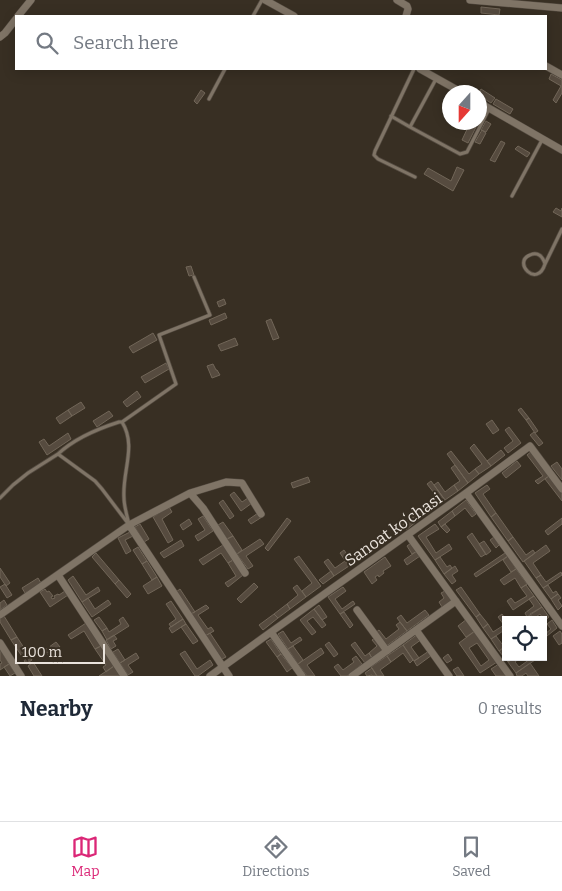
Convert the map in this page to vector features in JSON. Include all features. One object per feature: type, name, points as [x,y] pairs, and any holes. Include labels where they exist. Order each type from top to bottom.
[{"type":"street","points":[[19,15],[31,0]]},
{"type":"street","points":[[266,0],[292,15]]},
{"type":"street","points":[[397,0],[409,3]]},
{"type":"street","points":[[470,0],[562,8]]},
{"type":"street","points":[[0,37],[15,20]]},
{"type":"street","points":[[547,67],[562,75]]},
{"type":"street","points":[[422,70],[449,85]]},
{"type":"street","points":[[489,109],[562,150]]},
{"type":"street","name":"Sanoat koʻchasi","points":[[210,676],[466,494],[530,446],[562,489]]},
{"type":"street","points":[[0,615],[129,525],[190,493],[226,482],[242,483],[261,514]]},
{"type":"street","points":[[190,493],[203,508],[245,573]]},
{"type":"street","points":[[466,494],[562,626]]},
{"type":"street","points":[[129,525],[229,676]]},
{"type":"street","points":[[408,535],[510,676]]},
{"type":"street","points":[[58,575],[124,676]]},
{"type":"street","points":[[352,676],[456,601]]},
{"type":"street","points":[[357,610],[387,651]]},
{"type":"street","points":[[416,630],[449,676]]},
{"type":"street","points":[[272,632],[302,676]]},
{"type":"street","points":[[0,643],[21,676]]},
{"type":"lane","points":[[254,15],[262,0]]},
{"type":"lane","points":[[209,99],[224,70]]},
{"type":"lane","points":[[414,70],[374,155],[378,159],[415,177]]},
{"type":"lane","points":[[410,127],[437,78]]},
{"type":"lane","points":[[392,116],[460,154],[464,154],[467,152],[489,109]]},
{"type":"lane","points":[[512,196],[542,139]]},
{"type":"lane","points":[[545,264],[543,258],[538,254],[532,253],[524,261],[524,267],[527,272],[539,274],[543,269],[562,229]]},
{"type":"lane","points":[[0,498],[12,485],[71,443],[94,431],[122,422],[176,384],[159,335],[210,315],[194,277]]},
{"type":"lane","points":[[122,422],[130,441],[124,498],[129,525]]},
{"type":"lane","points":[[58,454],[102,488],[129,525]]},
{"type":"building","points":[[481,7],[500,9],[499,15],[481,13]]},
{"type":"building","points":[[551,74],[562,80],[562,93],[556,103],[553,100],[561,86],[549,79]]},
{"type":"building","points":[[201,90],[205,93],[197,104],[194,101]]},
{"type":"building","points":[[487,93],[495,98],[491,103],[487,100]]},
{"type":"building","points":[[496,99],[513,109],[510,114],[493,104]]},
{"type":"building","points":[[487,122],[491,124],[486,132],[481,130],[487,130]]},
{"type":"building","points":[[467,130],[474,130],[468,143],[462,140]]},
{"type":"building","points":[[482,130],[486,133],[480,144],[475,142]]},
{"type":"building","points":[[501,141],[505,143],[495,162],[490,160]]},
{"type":"building","points":[[518,146],[530,153],[527,157],[515,149]]},
{"type":"building","points":[[457,167],[464,170],[453,191],[424,174],[428,168],[451,181]]},
{"type":"building","points":[[556,208],[561,211],[562,208],[562,217],[553,212]]},
{"type":"building","points":[[191,266],[194,275],[189,276],[186,267]]},
{"type":"building","points":[[224,299],[226,304],[219,307],[217,302]]},
{"type":"building","points":[[225,313],[227,318],[211,325],[209,320]]},
{"type":"building","points":[[271,319],[279,338],[273,340],[266,321]]},
{"type":"building","points":[[153,333],[157,340],[133,353],[129,347]]},
{"type":"building","points":[[235,338],[238,345],[221,351],[218,345]]},
{"type":"building","points":[[166,363],[169,369],[145,383],[141,377]]},
{"type":"building","points":[[213,364],[220,375],[212,378],[207,366]]},
{"type":"building","points":[[137,391],[141,397],[127,407],[123,402]]},
{"type":"building","points":[[81,402],[85,408],[72,416],[68,410]]},
{"type":"building","points":[[521,408],[529,418],[526,420],[518,410]]},
{"type":"building","points":[[68,410],[72,416],[60,424],[56,418]]},
{"type":"building","points":[[109,411],[113,416],[97,427],[93,421]]},
{"type":"building","points":[[529,418],[538,431],[535,433],[526,420]]},
{"type":"building","points":[[492,420],[499,430],[493,434],[486,424]]},
{"type":"building","points":[[509,427],[521,443],[508,453],[504,448],[513,441],[505,430]]},
{"type":"building","points":[[534,432],[543,443],[539,446],[530,435]]},
{"type":"building","points":[[68,433],[71,439],[47,455],[39,442],[44,439],[49,446]]},
{"type":"building","points":[[474,444],[491,466],[479,474],[475,469],[482,464],[470,448]]},
{"type":"building","points":[[501,450],[505,455],[491,466],[487,461]]},
{"type":"building","points":[[451,451],[469,474],[475,469],[479,474],[468,483],[447,454]]},
{"type":"building","points":[[532,451],[550,475],[538,484],[535,481],[543,476],[527,455]]},
{"type":"building","points":[[517,461],[521,466],[506,478],[502,473]]},
{"type":"building","points":[[557,462],[562,469],[562,480],[551,466]]},
{"type":"building","points":[[455,465],[468,483],[458,491],[454,485],[460,481],[451,468]]},
{"type":"building","points":[[550,475],[562,491],[562,501],[545,479]]},
{"type":"building","points":[[308,477],[310,482],[293,488],[291,483]]},
{"type":"building","points":[[431,481],[445,500],[417,521],[413,516],[438,498],[427,484]]},
{"type":"building","points":[[438,482],[445,492],[454,485],[458,491],[445,500],[434,485]]},
{"type":"building","points":[[487,485],[490,489],[483,494],[496,513],[491,517],[475,493]]},
{"type":"building","points":[[234,492],[242,502],[248,498],[252,503],[241,511],[230,495]]},
{"type":"building","points":[[223,500],[234,516],[230,519],[219,503]]},
{"type":"building","points":[[466,500],[476,514],[472,517],[465,508],[455,516],[452,511]]},
{"type":"building","points":[[169,507],[172,512],[162,519],[173,540],[168,543],[153,517]]},
{"type":"building","points":[[452,511],[455,516],[441,527],[438,522]]},
{"type":"building","points":[[258,513],[262,517],[251,524],[248,520]]},
{"type":"building","points":[[496,513],[513,537],[508,541],[491,517]]},
{"type":"building","points":[[203,516],[213,531],[198,541],[195,536],[205,530],[198,519]]},
{"type":"building","points":[[413,516],[417,521],[406,530],[402,525]]},
{"type":"building","points":[[287,518],[291,521],[268,551],[265,548]]},
{"type":"building","points":[[562,518],[562,524],[548,535],[545,531]]},
{"type":"building","points":[[189,519],[192,524],[183,530],[180,525]]},
{"type":"building","points":[[223,522],[233,536],[227,539],[218,525]]},
{"type":"building","points":[[140,524],[149,539],[144,542],[135,527]]},
{"type":"building","points":[[435,524],[439,529],[426,537],[436,553],[449,544],[452,549],[435,560],[418,536]]},
{"type":"building","points":[[445,524],[450,530],[447,533],[441,527]]},
{"type":"building","points":[[130,532],[133,536],[125,540],[131,551],[126,554],[118,538]]},
{"type":"building","points":[[472,533],[486,554],[481,557],[467,537]]},
{"type":"building","points":[[233,536],[242,550],[237,554],[227,539]]},
{"type":"building","points":[[494,537],[499,545],[496,548],[490,540]]},
{"type":"building","points":[[513,537],[526,555],[533,550],[535,553],[523,562],[508,541]]},
{"type":"building","points":[[260,539],[264,544],[246,556],[253,566],[248,569],[237,554]]},
{"type":"building","points":[[181,540],[184,546],[164,558],[160,553]]},
{"type":"building","points":[[484,541],[491,551],[486,555],[479,544]]},
{"type":"building","points":[[411,543],[417,551],[412,554],[407,546]]},
{"type":"building","points":[[223,545],[233,560],[228,563],[221,553],[203,565],[199,560]]},
{"type":"building","points":[[546,545],[550,551],[533,563],[541,575],[536,578],[524,561]]},
{"type":"building","points":[[138,547],[147,561],[142,564],[133,550]]},
{"type":"building","points":[[344,550],[350,559],[346,562],[340,553]]},
{"type":"building","points":[[417,551],[420,556],[407,565],[404,560]]},
{"type":"building","points":[[96,553],[119,580],[115,584],[92,557]]},
{"type":"building","points":[[505,553],[508,556],[476,577],[474,574]]},
{"type":"building","points":[[299,556],[321,586],[306,597],[302,591],[312,583],[294,559]]},
{"type":"building","points":[[508,556],[516,569],[511,572],[503,560]]},
{"type":"building","points":[[385,557],[391,566],[383,571],[384,573],[379,577],[378,575],[375,577],[377,580],[372,584],[364,572]]},
{"type":"building","points":[[440,557],[447,567],[450,565],[452,568],[444,574],[435,560]]},
{"type":"building","points":[[328,559],[335,568],[345,561],[349,566],[334,576],[324,562]]},
{"type":"building","points":[[233,560],[243,575],[228,587],[225,583],[236,576],[228,563]]},
{"type":"building","points":[[147,561],[157,577],[152,580],[142,564]]},
{"type":"building","points":[[455,566],[458,571],[452,575],[456,581],[452,584],[444,574]]},
{"type":"building","points":[[0,568],[10,583],[6,586],[0,577]]},
{"type":"building","points":[[516,569],[527,584],[521,588],[515,578],[504,585],[500,580]]},
{"type":"building","points":[[331,571],[334,576],[323,584],[319,580]]},
{"type":"building","points":[[561,572],[562,575],[543,588],[536,578],[541,575],[546,582]]},
{"type":"building","points":[[73,576],[86,595],[98,587],[100,591],[82,602],[68,580]]},
{"type":"building","points":[[157,577],[162,586],[148,594],[143,586]]},
{"type":"building","points":[[38,578],[41,583],[25,593],[22,588]]},
{"type":"building","points":[[119,580],[131,594],[127,598],[115,584]]},
{"type":"building","points":[[254,583],[258,587],[241,603],[237,599]]},
{"type":"building","points":[[5,584],[12,595],[7,598],[0,587]]},
{"type":"building","points":[[297,585],[306,597],[290,609],[287,604],[298,595],[293,588]]},
{"type":"building","points":[[526,585],[534,596],[513,610],[507,601],[511,598],[515,603],[527,596],[521,588]]},
{"type":"building","points":[[548,585],[553,593],[556,591],[558,594],[551,599],[543,588]]},
{"type":"building","points":[[343,587],[346,591],[335,599],[342,609],[353,601],[355,604],[340,614],[328,597]]},
{"type":"building","points":[[461,587],[480,614],[476,617],[456,590]]},
{"type":"building","points":[[45,589],[53,596],[51,597],[52,599],[55,598],[54,596],[65,591],[68,595],[50,607],[40,592]]},
{"type":"building","points":[[180,589],[195,612],[191,614],[176,592]]},
{"type":"building","points":[[445,591],[452,600],[442,607],[439,602],[444,598],[441,593]]},
{"type":"building","points":[[558,594],[561,598],[558,600],[562,606],[558,610],[551,599]]},
{"type":"building","points":[[534,596],[542,607],[526,616],[525,613],[534,606],[529,599]]},
{"type":"building","points":[[88,598],[95,609],[108,600],[111,604],[92,617],[82,602]]},
{"type":"building","points":[[4,600],[7,605],[0,610],[0,603]]},
{"type":"building","points":[[171,601],[183,619],[171,627],[169,624],[176,619],[166,604]]},
{"type":"building","points":[[287,604],[290,609],[278,618],[274,614]]},
{"type":"building","points":[[206,605],[209,608],[198,615],[208,629],[211,627],[214,631],[205,636],[191,614]]},
{"type":"building","points":[[319,605],[327,617],[322,620],[314,609]]},
{"type":"building","points":[[542,607],[549,617],[547,619],[547,616],[541,616],[540,614],[531,616],[530,614]]},
{"type":"building","points":[[314,609],[326,625],[322,628],[313,617],[307,621],[316,632],[312,635],[300,620]]},
{"type":"building","points":[[425,610],[429,615],[407,631],[397,618],[401,615],[407,623]]},
{"type":"building","points":[[344,612],[353,625],[350,628],[340,614]]},
{"type":"building","points":[[274,614],[278,618],[263,630],[259,625]]},
{"type":"building","points":[[480,614],[488,624],[483,628],[476,617]]},
{"type":"building","points":[[502,614],[502,622],[498,617]]},
{"type":"building","points":[[4,616],[17,637],[11,640],[0,622],[0,618]]},
{"type":"building","points":[[99,617],[107,628],[102,631],[94,620]]},
{"type":"building","points":[[123,617],[129,626],[107,640],[102,631],[107,628],[109,632],[121,624],[119,620]]},
{"type":"building","points":[[183,619],[186,624],[172,633],[169,628]]},
{"type":"building","points":[[467,619],[475,631],[466,637],[458,626]]},
{"type":"building","points":[[552,620],[557,628],[547,636],[547,632],[551,629],[547,624]]},
{"type":"building","points":[[400,622],[407,631],[385,647],[375,633],[379,630],[386,639],[399,629],[396,625]]},
{"type":"building","points":[[86,623],[101,646],[95,649],[84,631],[71,639],[68,635]]},
{"type":"building","points":[[186,624],[198,641],[193,644],[181,627]]},
{"type":"building","points":[[488,624],[493,632],[502,626],[502,632],[491,639],[483,628]]},
{"type":"building","points":[[283,631],[291,643],[300,637],[302,640],[288,649],[278,634]]},
{"type":"building","points":[[475,631],[497,662],[480,673],[459,643]],"holes":[[[477,643],[489,660],[481,666],[469,648]]]},
{"type":"building","points":[[560,631],[562,643],[559,645],[553,636]]},
{"type":"building","points":[[210,633],[226,657],[220,660],[205,636]]},
{"type":"building","points":[[418,634],[422,639],[411,647],[419,658],[414,661],[403,645]]},
{"type":"building","points":[[114,635],[117,639],[113,641],[116,646],[111,649],[106,640]]},
{"type":"building","points":[[496,636],[502,644],[502,649],[499,651],[491,639]]},
{"type":"building","points":[[17,637],[26,651],[21,655],[11,640]]},
{"type":"building","points":[[376,637],[385,648],[372,658],[369,653],[377,646],[372,640]]},
{"type":"building","points":[[271,639],[281,654],[277,657],[266,642]]},
{"type":"building","points":[[56,642],[60,647],[48,655],[45,650]]},
{"type":"building","points":[[329,642],[338,654],[334,657],[325,645]]},
{"type":"building","points":[[355,642],[365,656],[369,653],[372,658],[365,663],[351,645]]},
{"type":"building","points":[[403,645],[413,660],[410,663],[403,653],[391,662],[387,656]]},
{"type":"building","points":[[101,646],[114,666],[106,672],[103,667],[106,665],[95,649]]},
{"type":"building","points":[[293,646],[303,660],[298,664],[288,649]]},
{"type":"building","points":[[321,648],[324,653],[307,665],[315,676],[307,676],[298,664]]},
{"type":"building","points":[[0,649],[9,664],[0,670],[0,664],[2,663],[0,660]]},
{"type":"building","points":[[118,649],[125,660],[120,663],[113,652]]},
{"type":"building","points":[[26,651],[32,660],[26,664],[21,655]]},
{"type":"building","points":[[185,651],[197,669],[210,660],[213,665],[198,676],[195,676],[180,654]]},
{"type":"building","points":[[429,651],[432,655],[417,666],[414,661]]},
{"type":"building","points":[[136,653],[139,658],[128,665],[133,672],[128,675],[120,663]]},
{"type":"building","points":[[281,654],[292,668],[287,672],[277,657]]},
{"type":"building","points":[[448,654],[452,660],[447,663],[443,658]]},
{"type":"building","points":[[356,656],[362,664],[347,676],[341,676],[334,667],[338,664],[343,670],[354,662],[352,659]]},
{"type":"building","points":[[387,656],[391,662],[380,670],[384,676],[377,676],[371,667]]},
{"type":"building","points":[[516,661],[515,662],[519,667],[527,661],[534,661],[516,673],[508,662]]},
{"type":"building","points":[[33,662],[42,676],[34,676],[28,666]]},
{"type":"building","points":[[530,663],[539,676],[528,676],[526,673],[522,676],[517,676],[516,673]]},
{"type":"building","points":[[9,664],[15,673],[10,676],[4,667]]},
{"type":"building","points":[[499,664],[507,676],[496,676],[491,669]]},
{"type":"building","points":[[114,666],[120,676],[99,676]]},
{"type":"building","points":[[458,667],[464,676],[457,676],[453,670]]},
{"type":"building","points":[[372,668],[377,676],[367,676],[365,673]]}]
